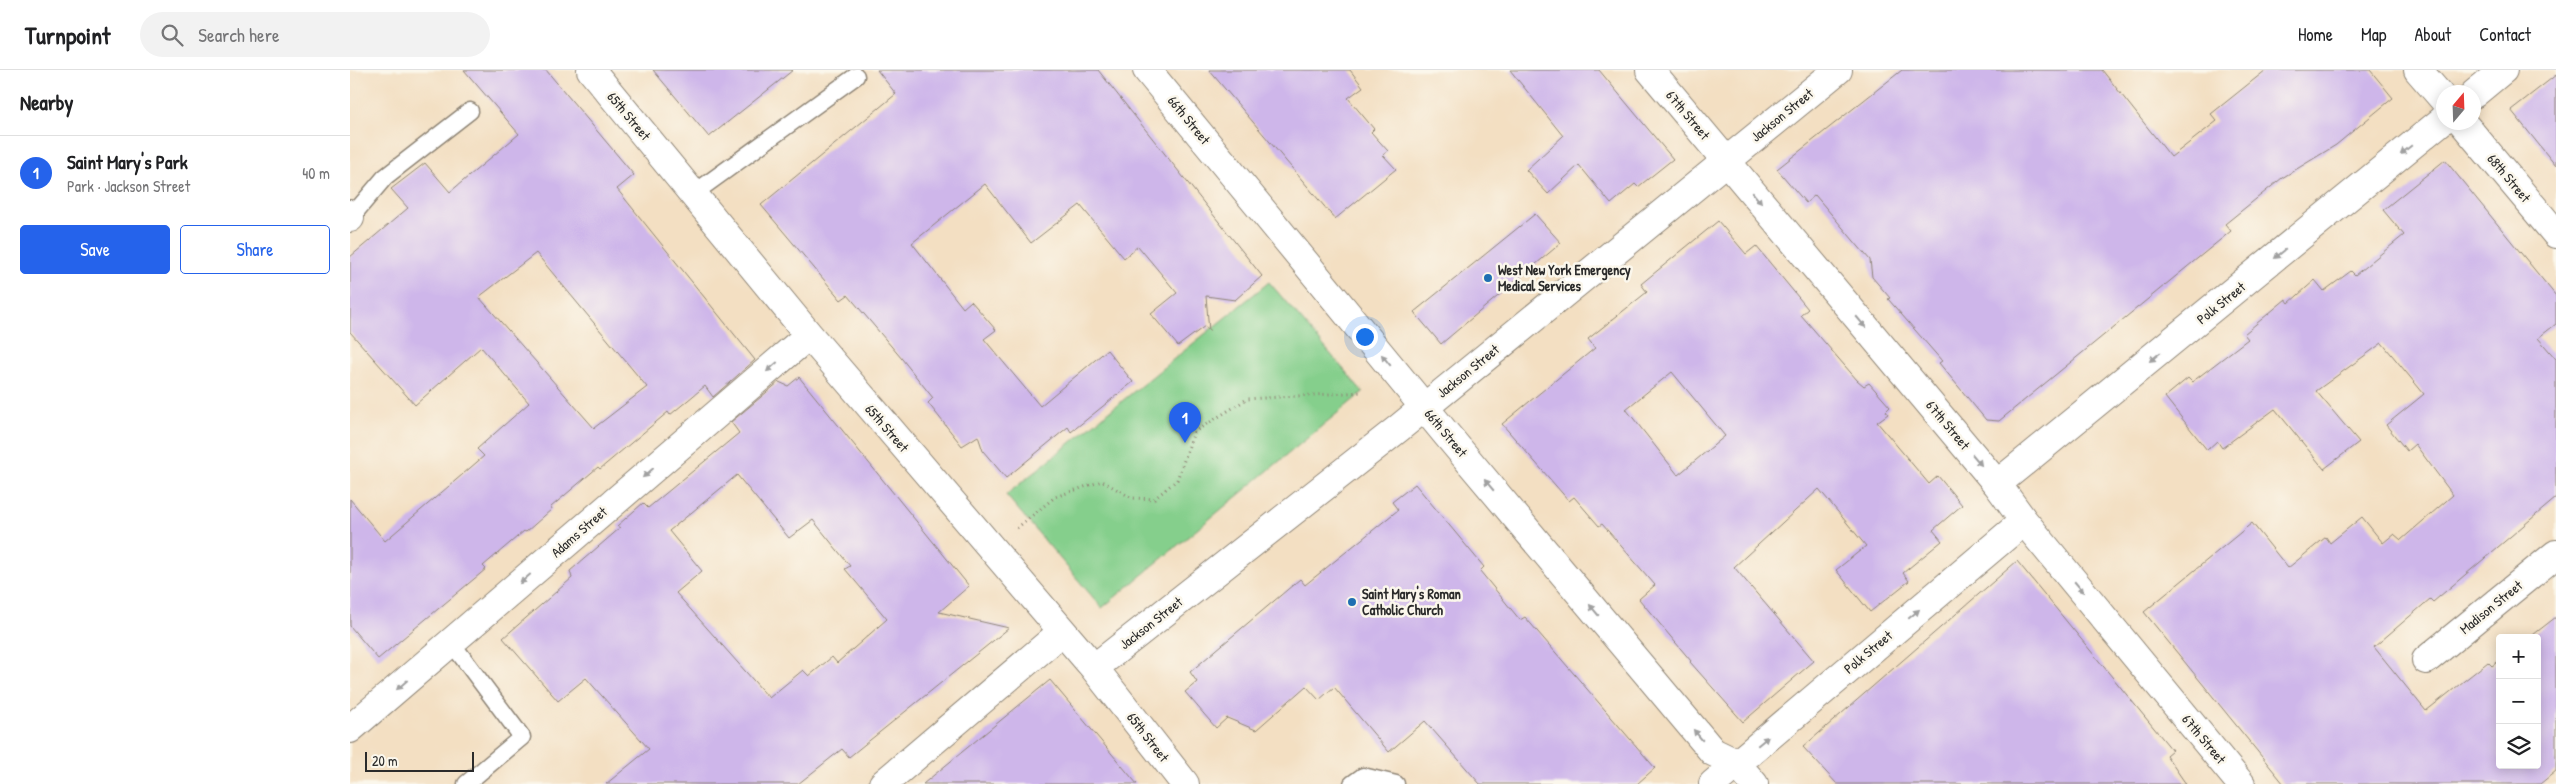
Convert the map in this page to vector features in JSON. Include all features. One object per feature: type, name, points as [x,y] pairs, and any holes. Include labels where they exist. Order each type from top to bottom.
[{"type":"street","name":"65th Street","points":[[590,70],[809,336],[1094,668],[1186,784]]},
{"type":"street","name":"66th Street","points":[[1148,70],[1424,407],[1713,752],[1736,763],[1754,784]]},
{"type":"street","name":"67th Street","points":[[1650,70],[1997,484],[2024,521],[2241,784]]},
{"type":"street","name":"Jackson Street","points":[[1094,668],[1424,407],[1838,70]]},
{"type":"street","points":[[2418,70],[2436,91]]},
{"type":"street","points":[[2481,88],[2503,70]]},
{"type":"street","name":"Polk Street","points":[[1997,484],[2436,126]]},
{"type":"street","name":"68th Street","points":[[2469,130],[2556,234]]},
{"type":"street","name":"Adams Street","points":[[350,729],[809,336]]},
{"type":"street","name":"Polk Street","points":[[1713,784],[2024,521]]},
{"type":"street","name":"Madison Street","points":[[2426,660],[2556,554]]},
{"type":"street","points":[[883,784],[1062,632]]},
{"type":"lane","points":[[693,194],[856,76]]},
{"type":"lane","points":[[350,216],[385,177],[470,110]]},
{"type":"lane","points":[[451,642],[522,737],[466,784]]},
{"type":"lane","points":[[1352,784],[1363,776],[1396,784]]},
{"type":"path","points":[[1016,528],[1055,497],[1102,481],[1132,498],[1154,499],[1177,480],[1194,432],[1246,400],[1362,392]]},
{"type":"green space","points":[[1269,282],[1363,392],[1102,608],[1006,495]]},
{"type":"building","points":[[464,70],[546,70],[634,175],[617,189],[755,360],[713,397],[705,386],[670,415],[668,412],[600,469],[598,467],[551,507],[552,509],[526,532],[524,531],[483,566],[486,569],[378,659],[350,626],[350,499],[385,541],[484,456],[477,449],[529,403],[481,347],[415,405],[350,332],[350,257],[408,208],[391,189],[425,163],[450,192],[519,134]],"holes":[[[536,253],[647,387],[594,428],[479,297]]]},
{"type":"building","points":[[653,70],[793,70],[709,137]]},
{"type":"building","points":[[877,70],[1098,70],[1262,276],[1235,300],[1206,296],[1209,331],[1205,326],[1178,346],[1151,314],[1177,293],[1138,246],[1124,258],[1080,205],[1031,243],[985,184],[912,243],[963,308],[971,301],[996,330],[984,339],[1040,406],[1107,350],[1133,382],[1071,432],[1068,427],[1006,478],[983,451],[978,436],[962,446],[928,403],[933,398],[902,359],[848,295],[841,300],[761,205],[896,94]]},
{"type":"building","points":[[1209,70],[1350,70],[1363,87],[1348,98],[1374,129],[1371,132],[1388,151],[1383,155],[1396,169],[1335,219]]},
{"type":"building","points":[[1510,70],[1599,70],[1673,159],[1638,187],[1635,184],[1611,204],[1579,165],[1548,194],[1526,170],[1563,136]]},
{"type":"building","points":[[1902,70],[2102,70],[2171,157],[2217,121],[2211,114],[2266,70],[2370,70],[2393,98],[2336,145],[2282,178],[2225,224],[2231,231],[1999,421],[1986,420],[1939,363],[1942,361],[1888,299],[1890,298],[1872,277],[1870,260],[1815,195],[1806,203],[1777,169]]},
{"type":"building","points":[[2556,75],[2556,166],[2511,110]]},
{"type":"building","points":[[2445,160],[2556,296],[2556,324],[2538,338],[2556,359],[2556,498],[2433,602],[2430,599],[2374,647],[2426,711],[2488,662],[2492,666],[2496,663],[2496,769],[2541,769],[2541,634],[2534,634],[2556,617],[2556,771],[2540,784],[2284,784],[2144,612],[2252,523],[2288,568],[2326,537],[2330,543],[2362,517],[2383,543],[2394,534],[2401,540],[2453,495],[2415,444],[2407,451],[2386,425],[2424,394],[2382,343],[2316,391],[2359,442],[2324,469],[2275,409],[2222,448],[2217,441],[2207,450],[2165,397],[2188,378],[2192,382],[2248,339],[2244,334],[2286,299],[2289,303],[2315,280],[2324,291],[2351,271],[2355,275],[2404,235],[2383,210]]},
{"type":"building","name":"West New York Emergency Medical Services","points":[[1535,214],[1561,243],[1441,344],[1414,312]]},
{"type":"building","points":[[1718,221],[1746,254],[1756,246],[1808,309],[1801,315],[1857,380],[1864,386],[1869,383],[1890,407],[1886,411],[1888,414],[1877,422],[1929,484],[1938,476],[1962,505],[1933,530],[1942,541],[1903,573],[1909,581],[1870,612],[1836,570],[1866,546],[1819,489],[1734,567],[1814,661],[1743,722],[1690,662],[1639,599],[1655,585],[1602,524],[1599,526],[1574,497],[1569,501],[1502,424],[1595,348],[1588,339],[1647,292],[1641,284]],"holes":[[[1672,372],[1725,436],[1678,475],[1626,409]]]},
{"type":"building","points":[[799,377],[969,586],[939,612],[1009,628],[849,757],[842,749],[798,784],[606,784],[649,749],[586,678],[558,701],[503,638],[572,578],[570,571],[620,528],[617,526],[643,503],[648,508],[739,433],[731,422],[779,382],[788,386]],"holes":[[[737,475],[789,538],[813,520],[850,566],[845,569],[887,619],[837,663],[832,657],[809,676],[803,670],[769,698],[676,593],[702,571],[669,531]]]},
{"type":"building","points":[[1415,484],[1484,567],[1480,571],[1520,620],[1525,617],[1655,768],[1637,784],[1480,784],[1425,721],[1389,752],[1334,687],[1319,700],[1306,686],[1256,730],[1227,718],[1216,728],[1185,692],[1197,682],[1190,672],[1300,579],[1305,585],[1398,510],[1392,502]]},
{"type":"building","points":[[2017,561],[2172,750],[2166,755],[2186,784],[1837,784],[1803,747]]},
{"type":"building","points":[[1050,680],[1137,784],[923,784]]},
{"type":"place","name":"West New York Emergency Medical Services","points":[[1488,278]]},
{"type":"place","name":"Saint Mary's Park","points":[[1185,443]]},
{"type":"place","name":"Saint Mary's Roman Catholic Church","points":[[1352,602]]}]
